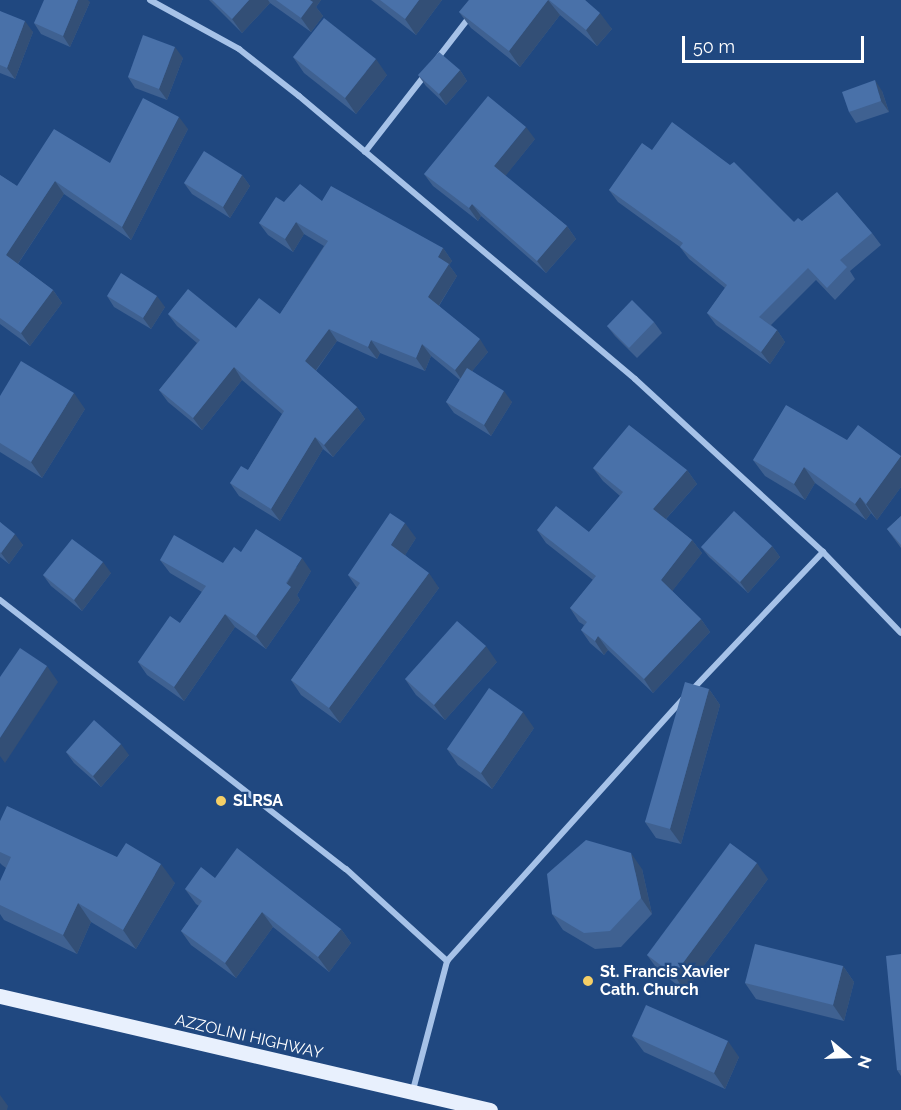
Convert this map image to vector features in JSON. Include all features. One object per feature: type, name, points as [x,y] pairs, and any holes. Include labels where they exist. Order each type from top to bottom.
[{"type":"main road","name":"AZZOLINI HIGHWAY","points":[[0,996],[489,1110]]},
{"type":"street","points":[[150,0],[238,49],[365,152],[635,379],[823,552],[901,633]]},
{"type":"street","points":[[365,152],[477,7]]},
{"type":"street","points":[[412,1093],[447,962],[680,703],[823,552]]},
{"type":"street","points":[[0,600],[346,869],[447,962]]},
{"type":"building","points":[[44,0],[78,0],[63,36],[34,23]]},
{"type":"building","points":[[212,0],[249,0],[232,19]]},
{"type":"building","points":[[276,0],[310,0],[313,2],[301,18]]},
{"type":"building","points":[[380,0],[419,0],[405,19]]},
{"type":"building","points":[[469,0],[548,0],[509,51],[459,12]]},
{"type":"building","points":[[549,0],[585,0],[600,13],[586,30]]},
{"type":"building","points":[[0,11],[25,21],[7,68],[0,65]]},
{"type":"building","points":[[324,18],[376,59],[345,98],[293,57]]},
{"type":"building","points":[[143,35],[175,47],[159,89],[128,77]]},
{"type":"building","points":[[439,52],[460,70],[439,94],[418,75]]},
{"type":"building","points":[[875,80],[881,101],[849,112],[842,92]]},
{"type":"building","points":[[488,96],[526,127],[494,166],[567,226],[537,261],[472,204],[469,208],[424,174]]},
{"type":"building","points":[[143,98],[179,117],[122,227],[55,181],[6,255],[53,290],[21,333],[0,318],[0,175],[17,186],[54,129],[110,163]]},
{"type":"building","points":[[672,122],[730,165],[734,162],[794,222],[798,218],[802,221],[837,192],[872,233],[840,260],[847,267],[827,288],[808,268],[759,317],[777,330],[761,352],[707,313],[727,285],[680,247],[683,243],[609,190],[642,143],[652,150]]},
{"type":"building","points":[[204,151],[242,175],[223,207],[184,183]]},
{"type":"building","points":[[300,184],[322,201],[331,186],[443,248],[438,257],[449,264],[428,297],[480,339],[455,370],[422,344],[416,358],[371,340],[368,347],[329,329],[305,361],[357,407],[324,445],[315,437],[271,509],[230,483],[241,466],[248,470],[284,411],[234,367],[193,418],[159,390],[200,340],[168,314],[188,289],[236,328],[259,298],[280,314],[328,241],[296,222],[285,239],[259,223],[276,197],[284,202]]},
{"type":"building","points":[[121,273],[157,296],[143,318],[107,296]]},
{"type":"building","points":[[632,300],[654,322],[629,348],[607,326]]},
{"type":"building","points":[[21,361],[74,393],[31,462],[0,443],[0,396]]},
{"type":"building","points":[[467,368],[504,391],[484,425],[446,402]]},
{"type":"building","points":[[786,405],[847,440],[858,425],[901,456],[866,504],[860,497],[855,504],[804,467],[794,484],[753,460]]},
{"type":"building","points":[[629,425],[687,470],[653,509],[692,540],[661,580],[701,619],[644,679],[598,636],[595,641],[581,630],[587,622],[570,608],[596,576],[537,530],[556,506],[589,532],[623,492],[593,468]]},
{"type":"building","points":[[734,511],[772,546],[740,582],[701,547]]},
{"type":"building","points":[[390,513],[405,523],[391,545],[429,573],[329,708],[291,680],[360,583],[348,575]]},
{"type":"building","points":[[901,516],[901,545],[887,529]]},
{"type":"building","points":[[0,522],[15,534],[1,553],[0,552]]},
{"type":"building","points":[[256,529],[302,558],[286,583],[291,587],[256,636],[225,614],[174,687],[138,662],[170,616],[180,623],[206,586],[160,560],[174,535],[223,563],[234,547],[241,552]]},
{"type":"building","points":[[72,539],[103,562],[74,600],[43,575]]},
{"type":"building","points":[[457,621],[486,646],[434,705],[405,679]]},
{"type":"building","points":[[20,648],[47,666],[0,738],[0,677]]},
{"type":"building","points":[[685,682],[709,689],[670,829],[645,822]]},
{"type":"building","points":[[489,688],[523,712],[481,773],[447,749]]},
{"type":"building","points":[[94,720],[121,744],[93,776],[66,752]]},
{"type":"building","points":[[7,806],[117,857],[126,843],[161,864],[123,930],[78,903],[63,935],[0,905],[0,881],[11,857],[0,852],[0,821]]},
{"type":"building","points":[[586,840],[631,853],[641,898],[610,931],[584,933],[552,914],[547,874]]},
{"type":"building","points":[[730,843],[757,863],[674,975],[647,955]]},
{"type":"building","points":[[237,848],[341,929],[318,957],[262,912],[225,963],[181,931],[202,901],[185,889],[201,867],[215,878]]},
{"type":"building","points":[[755,944],[843,966],[833,1005],[745,983]]},
{"type":"building","points":[[901,954],[901,1070],[897,1070],[886,956]]},
{"type":"building","points":[[646,1005],[728,1041],[714,1073],[632,1036]]},
{"type":"place","name":"SLRSA","points":[[221,801]]},
{"type":"place","name":"St. Francis Xavier Cath. Church","points":[[588,981]]}]
